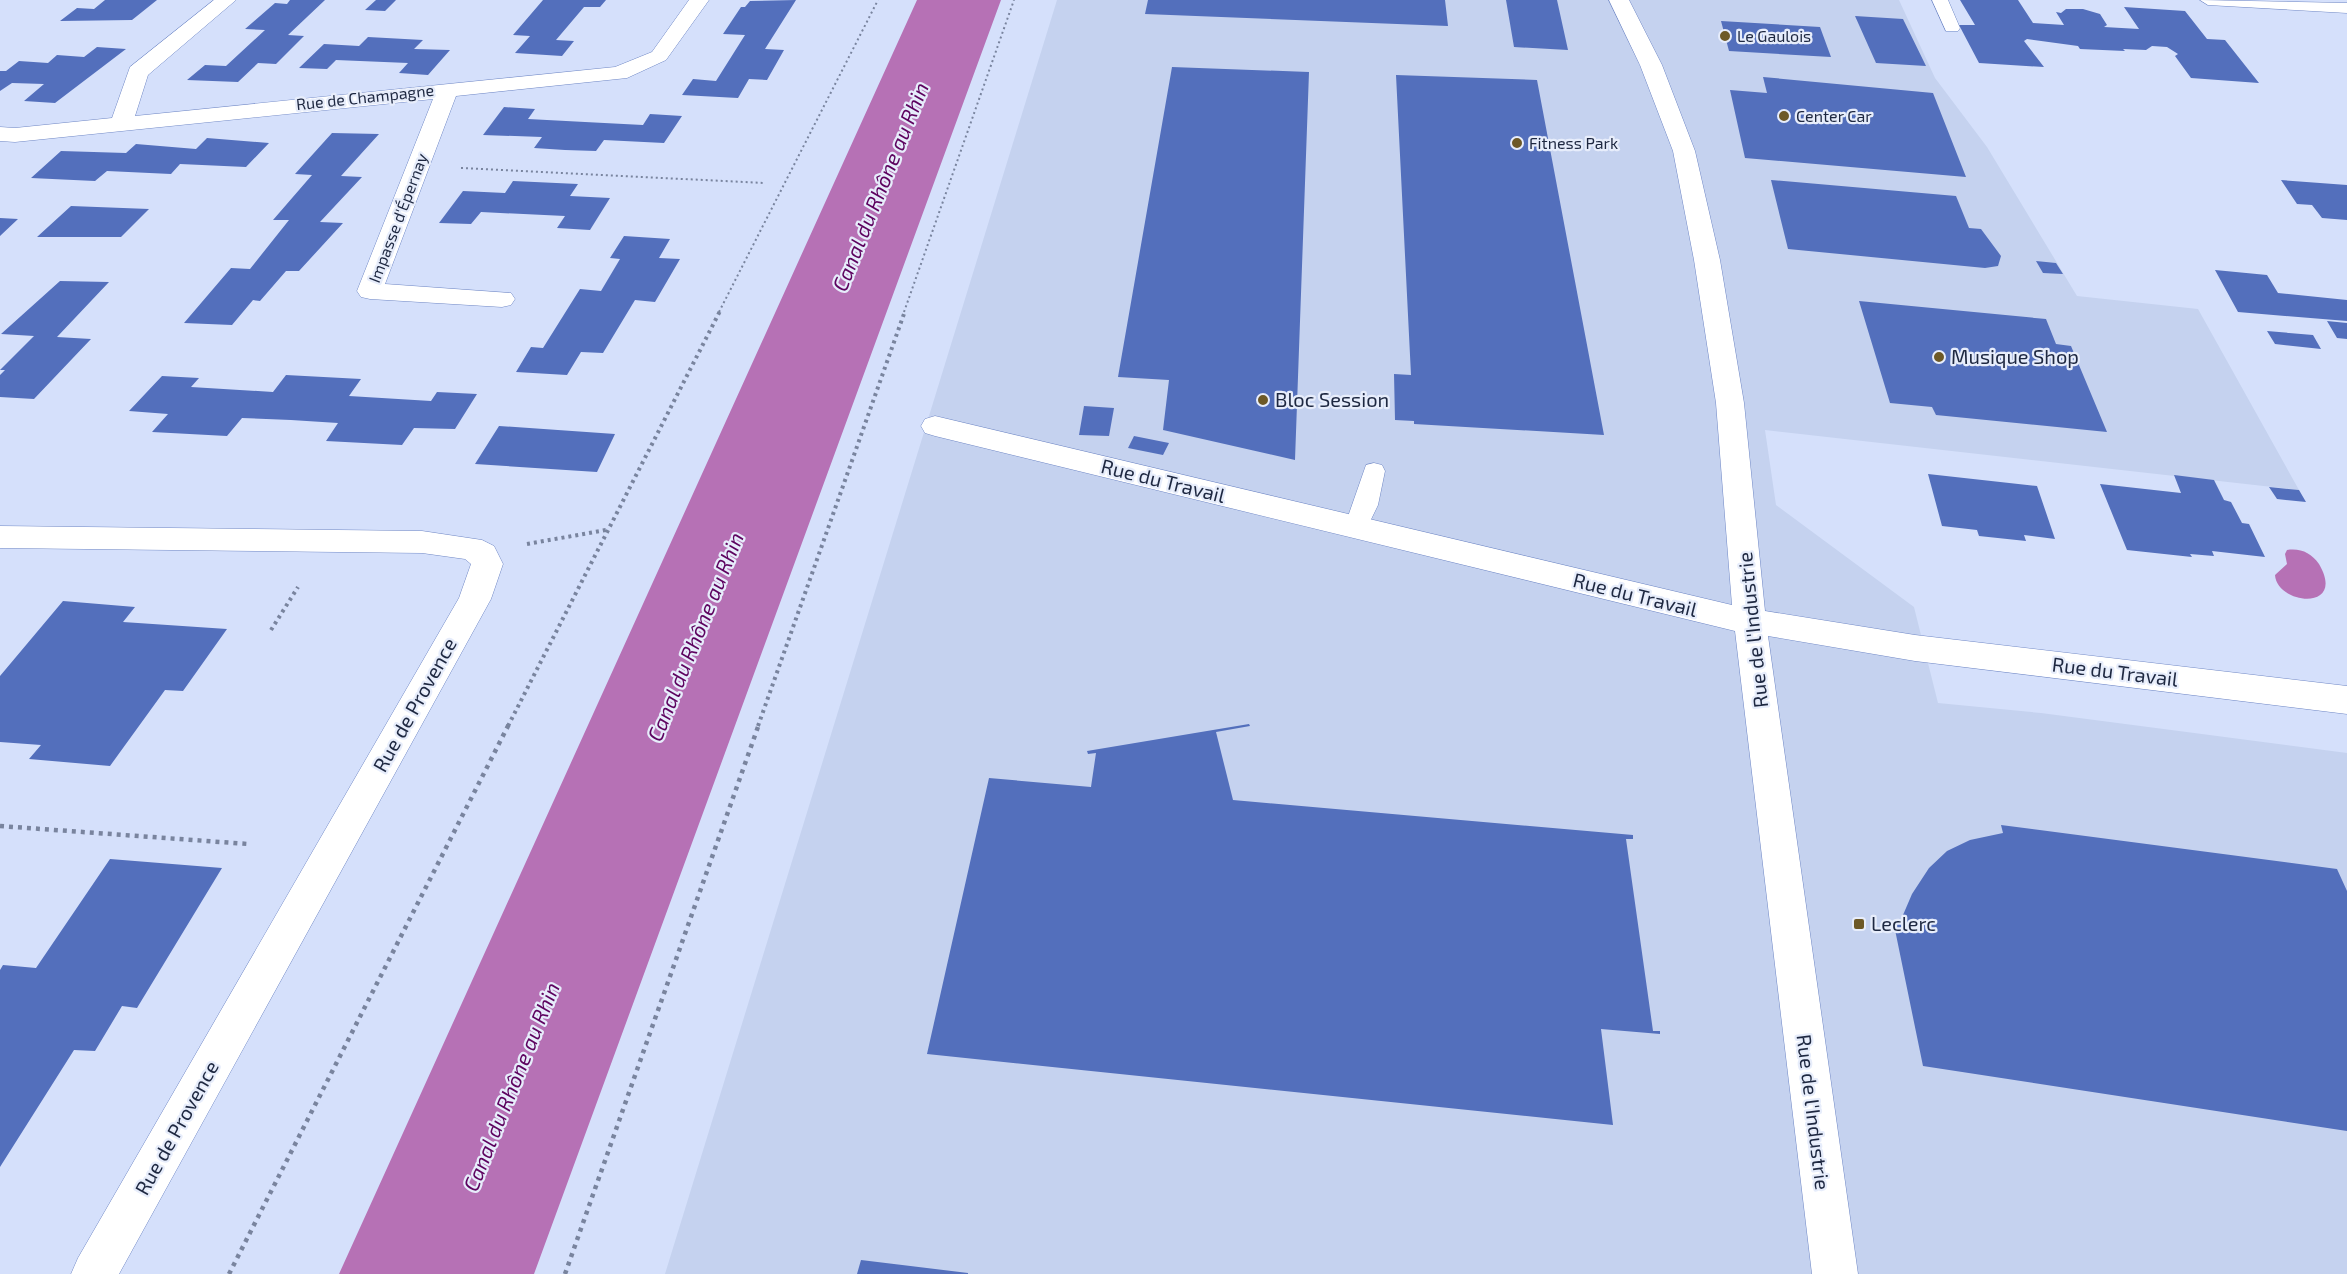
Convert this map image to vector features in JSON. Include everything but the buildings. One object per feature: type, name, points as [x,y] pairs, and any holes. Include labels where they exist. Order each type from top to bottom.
[{"type":"street","points":[[122,122],[138,72],[226,0]]},
{"type":"street","name":"Rue de Champagne","points":[[5,138],[122,122],[619,73],[659,56],[699,0]]},
{"type":"street","name":"Rue de l'Industrie","points":[[1619,0],[1668,106],[1684,151],[1697,204],[1730,403],[1750,621],[1835,1274]]},
{"type":"street","name":"Impasse d'Épernay","points":[[448,89],[370,291],[502,298]]},
{"type":"street","name":"Rue du Travail","points":[[935,426],[1750,621],[1915,648],[2347,699]]},
{"type":"street","points":[[0,537],[422,542],[471,548],[483,554]]},
{"type":"street","name":"Rue de Provence","points":[[94,1274],[475,599],[487,564],[483,554]]},
{"type":"lane","points":[[1940,0],[1952,28]]},
{"type":"lane","points":[[2208,0],[2347,8]]},
{"type":"lane","points":[[1356,528],[1366,505],[1374,471]]},
{"type":"path","points":[[229,1274],[878,0]]},
{"type":"path","points":[[565,1274],[1014,0]]},
{"type":"path","points":[[418,166],[764,183]]},
{"type":"path","points":[[483,554],[606,530]]},
{"type":"path","points":[[271,630],[298,587]]},
{"type":"path","points":[[0,826],[248,844]]},
{"type":"shaded area","points":[[1057,0],[1899,0],[1935,78],[1987,147],[2077,296],[2198,309],[2299,490],[1765,430],[1776,505],[1914,607],[1938,703],[2041,713],[2347,753],[2347,1274],[665,1274]]},
{"type":"water","name":"Canal du Rhône au Rhin","points":[[917,0],[1001,0],[534,1274],[339,1274]]},
{"type":"water","points":[[2287,550],[2305,552],[2319,564],[2325,579],[2324,590],[2318,596],[2308,599],[2297,597],[2287,593],[2279,585],[2275,575],[2287,564],[2285,554]]},
{"type":"place","name":"Le Gaulois","points":[[1725,36]]},
{"type":"place","name":"Center Car","points":[[1784,116]]},
{"type":"place","name":"Fitness Park","points":[[1517,143]]},
{"type":"place","name":"Musique Shop","points":[[1939,357]]},
{"type":"place","name":"Bloc Session","points":[[1263,400]]},
{"type":"place","name":"Leclerc","points":[[1859,924]]}]
